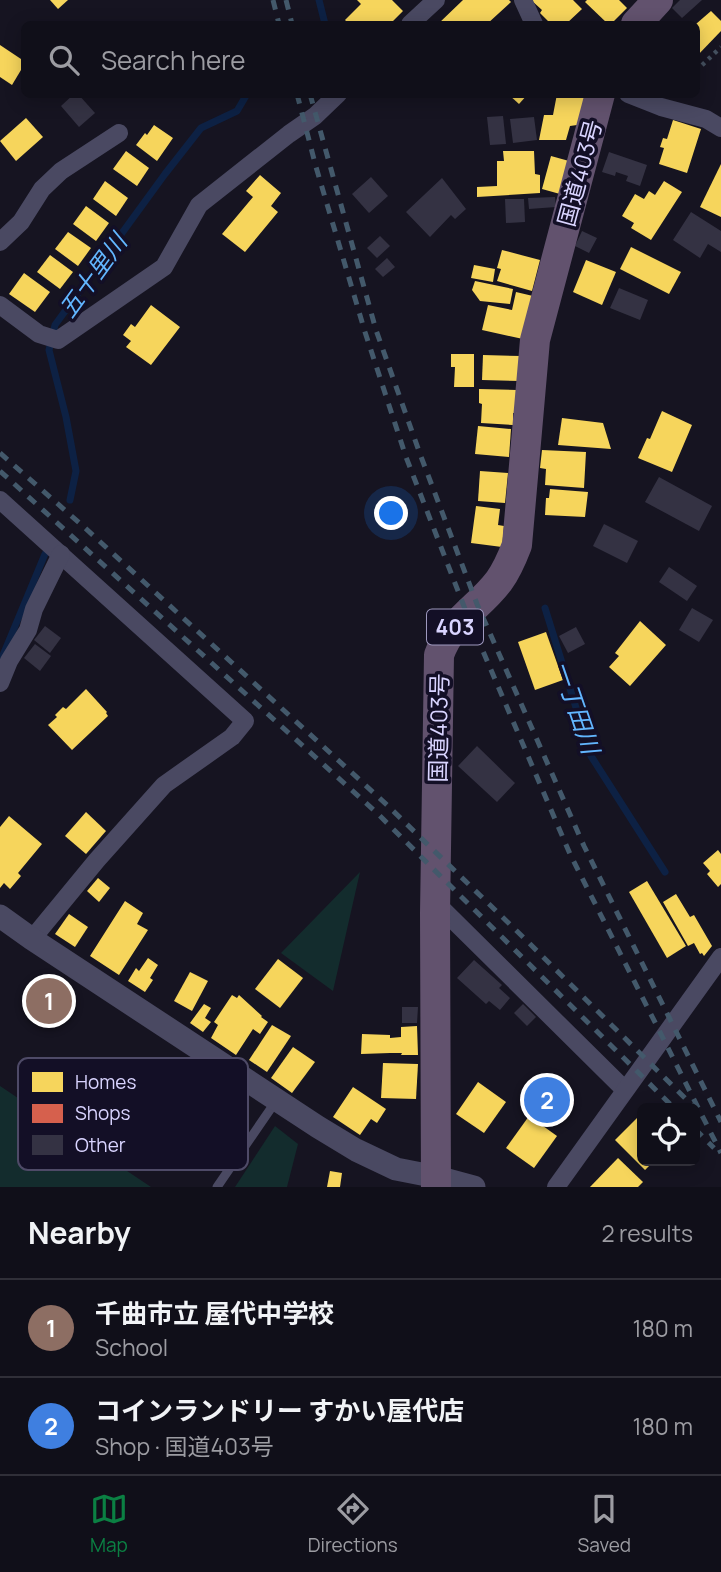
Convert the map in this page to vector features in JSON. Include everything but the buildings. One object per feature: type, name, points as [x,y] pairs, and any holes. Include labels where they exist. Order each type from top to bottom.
[{"type":"highway","points":[[639,21],[658,0]]},
{"type":"highway","name":"国道403号","points":[[437,1182],[435,902],[439,655],[445,640],[460,619],[498,582],[517,545],[535,340],[599,98]]},
{"type":"street","points":[[413,21],[436,0]]},
{"type":"street","points":[[523,0],[533,21]]},
{"type":"street","points":[[0,305],[51,339],[164,267],[199,205],[316,116],[334,98]]},
{"type":"street","points":[[638,98],[714,121]]},
{"type":"street","points":[[0,242],[21,222],[42,189],[61,170],[119,132]]},
{"type":"street","points":[[0,500],[245,721],[232,737],[164,785],[32,939]]},
{"type":"street","points":[[0,683],[9,661],[27,631],[34,609],[61,554]]},
{"type":"street","points":[[435,902],[625,1090]]},
{"type":"street","points":[[0,916],[212,1058]]},
{"type":"street","points":[[556,1187],[721,957]]},
{"type":"street","points":[[248,1082],[356,1150],[396,1169],[437,1182],[474,1187]]},
{"type":"lane","points":[[248,1141],[276,1100]]},
{"type":"lane","points":[[217,1187],[229,1170]]},
{"type":"path","points":[[700,67],[721,47]]},
{"type":"green space","points":[[360,872],[333,991],[281,953]]},
{"type":"green space","points":[[0,1086],[18,1098],[18,1170],[126,1170],[151,1187],[0,1187]]},
{"type":"green space","points":[[275,1126],[298,1144],[287,1187],[235,1187]]},
{"type":"waterway","name":"五十里川","points":[[319,0],[324,21]]},
{"type":"waterway","name":"五十里川","points":[[70,500],[76,471],[49,350],[55,325],[201,128],[237,111],[245,98]]},
{"type":"waterway","name":"五十里川","points":[[1,660],[45,554]]},
{"type":"waterway","name":"一丁田川","points":[[545,608],[591,756],[665,872]]},
{"type":"railway","points":[[273,0],[278,21]]},
{"type":"railway","points":[[286,0],[291,21]]},
{"type":"railway","points":[[298,98],[365,332],[406,457],[467,614],[570,854],[721,1153]]},
{"type":"railway","points":[[311,98],[376,330],[477,604],[584,846],[721,1122]]},
{"type":"railway","points":[[0,453],[387,805],[690,1103]]},
{"type":"railway","points":[[0,471],[378,814],[669,1103]]},
{"type":"railway","points":[[700,1134],[714,1148]]},
{"type":"place","name":"千曲市立 屋代中学校","points":[[49,1001]]},
{"type":"place","name":"コインランドリー すかい屋代店","points":[[547,1100]]}]
